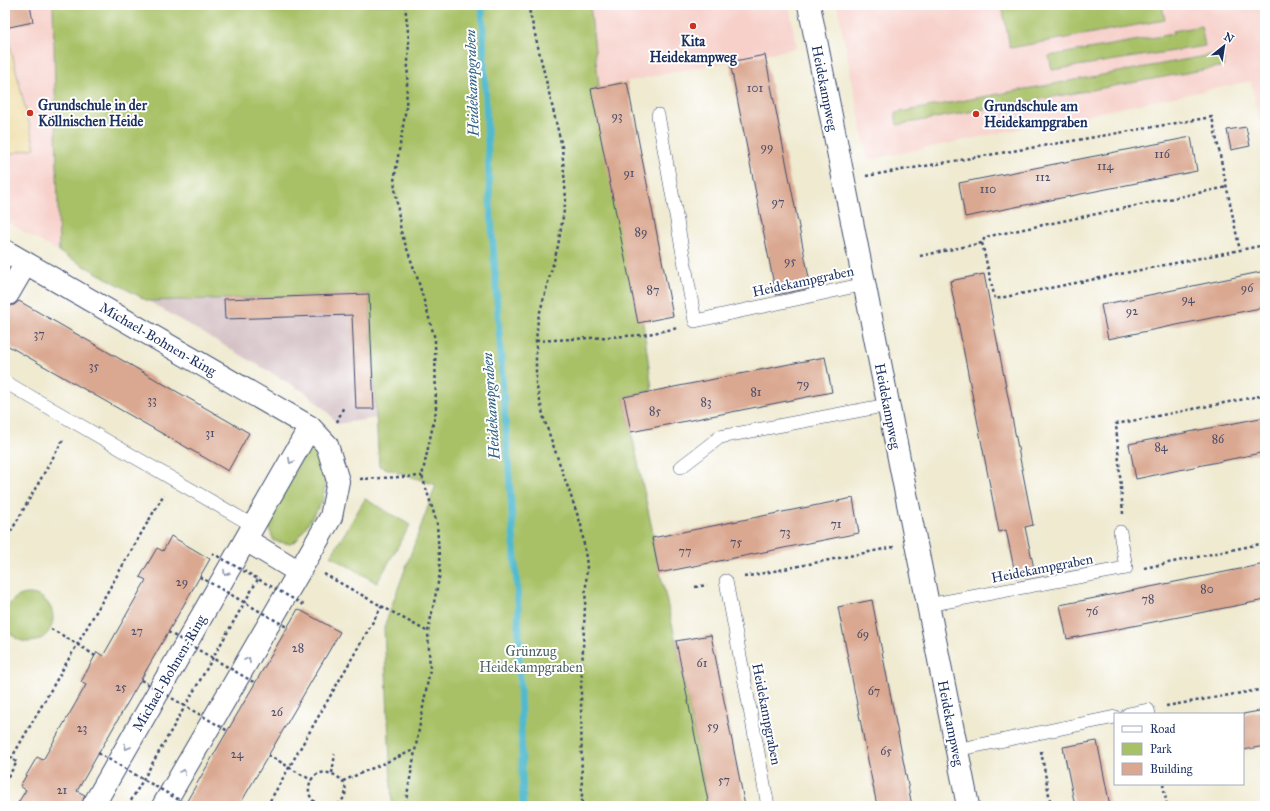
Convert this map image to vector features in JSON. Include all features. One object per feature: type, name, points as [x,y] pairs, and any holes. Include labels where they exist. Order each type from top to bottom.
[{"type":"street","name":"Heidekampweg","points":[[809,5],[968,806]]},
{"type":"street","name":"Michael-Bohnen-Ring","points":[[5,251],[310,426],[327,445],[338,481],[331,517],[164,806]]},
{"type":"street","points":[[8,294],[26,263]]},
{"type":"street","name":"Michael-Bohnen-Ring","points":[[93,806],[310,426]]},
{"type":"street","points":[[250,533],[302,567]]},
{"type":"lane","points":[[658,115],[695,321]]},
{"type":"lane","name":"Heidekampgraben","points":[[695,321],[865,284]]},
{"type":"lane","points":[[5,382],[173,480],[250,533]]},
{"type":"lane","points":[[681,467],[720,437],[888,406]]},
{"type":"lane","points":[[1120,532],[1126,568]]},
{"type":"lane","name":"Heidekampgraben","points":[[928,605],[1126,568]]},
{"type":"lane","name":"Heidekampgraben","points":[[726,581],[768,806]]},
{"type":"lane","points":[[1138,713],[1149,712]]},
{"type":"lane","points":[[956,750],[1114,717]]},
{"type":"path","points":[[405,5],[409,40],[406,108],[394,181],[400,232],[418,280],[435,340],[436,411],[422,476],[438,523],[440,573],[428,632],[430,669],[405,806]]},
{"type":"path","points":[[528,5],[562,147],[566,199],[558,246],[538,319],[536,341],[536,383],[544,419],[581,525],[587,565],[582,690],[582,806]]},
{"type":"path","points":[[844,180],[1212,117],[1240,251]]},
{"type":"path","points":[[1227,187],[985,237],[982,243],[996,299],[1265,245]]},
{"type":"path","points":[[920,256],[982,243]]},
{"type":"path","points":[[536,341],[643,335],[679,328],[695,321]]},
{"type":"path","points":[[1120,532],[1124,520],[1116,424],[1265,395]]},
{"type":"path","points":[[5,542],[74,422]]},
{"type":"path","points":[[338,481],[422,476]]},
{"type":"path","points":[[5,782],[17,762],[11,759],[173,480]]},
{"type":"path","points":[[695,587],[916,543]]},
{"type":"path","points":[[1126,568],[1141,569],[1265,543]]},
{"type":"path","points":[[212,553],[304,605]]},
{"type":"path","points":[[302,567],[382,606],[428,632]]},
{"type":"path","points":[[200,577],[287,627]]},
{"type":"path","points":[[128,806],[258,579]]},
{"type":"path","points":[[267,806],[382,606]]},
{"type":"path","points":[[51,629],[95,656]]},
{"type":"path","points":[[168,632],[256,682]]},
{"type":"path","points":[[141,680],[228,731]]},
{"type":"path","points":[[1149,712],[1265,689]]},
{"type":"path","points":[[1037,733],[1051,806]]},
{"type":"path","points":[[343,781],[414,750]]},
{"type":"path","points":[[98,754],[186,804]]},
{"type":"path","points":[[332,773],[335,754]]},
{"type":"path","points":[[268,755],[312,780]]},
{"type":"path","points":[[318,806],[310,797],[309,786],[312,780],[321,773],[332,773],[343,781],[345,793],[343,799],[336,806]]},
{"type":"path","points":[[1163,785],[1168,806]]},
{"type":"shaded area","name":"Grundschule in der Köllnischen Heide","points":[[5,5],[53,5],[59,252],[5,221]]},
{"type":"shaded area","name":"Kita Heidekampweg","points":[[590,5],[789,5],[797,48],[599,87]]},
{"type":"shaded area","name":"Grundschule am Heidekampgraben","points":[[837,5],[1265,5],[1265,147],[1251,81],[868,160]]},
{"type":"shaded area","points":[[369,294],[376,418],[337,424],[328,412],[306,393],[148,301]]},
{"type":"green space","name":"Grünzug Heidekampgraben","points":[[53,5],[590,5],[599,87],[592,89],[643,322],[652,390],[624,397],[654,538],[652,538],[676,641],[709,806],[392,806],[384,627],[436,485],[379,466],[369,294],[148,301],[59,252]]},
{"type":"green space","points":[[1002,5],[1162,5],[1165,20],[1010,48]]},
{"type":"green space","points":[[1201,26],[1205,46],[1052,70],[1049,56],[1173,34],[1173,31]]},
{"type":"green space","points":[[1222,53],[1225,66],[897,125],[895,113]]},
{"type":"green space","points":[[311,443],[317,447],[326,473],[322,502],[297,540],[290,544],[274,541],[266,521]]},
{"type":"green space","points":[[365,499],[410,525],[377,583],[331,556]]},
{"type":"green space","points":[[24,594],[34,594],[46,601],[53,613],[53,623],[46,635],[34,642],[24,642],[16,638],[9,631],[5,623],[5,613],[9,605],[16,598]]},
{"type":"sand","points":[[9,41],[35,148],[5,155],[5,42]]},
{"type":"building","points":[[5,5],[30,5],[33,22],[5,28]]},
{"type":"building","points":[[765,55],[811,288],[776,295],[730,62]]},
{"type":"building","points":[[627,82],[673,316],[638,323],[591,89]]},
{"type":"building","points":[[1246,127],[1250,146],[1231,150],[1227,130]]},
{"type":"building","points":[[1191,137],[1197,171],[965,217],[959,183]]},
{"type":"building","points":[[1265,271],[1265,307],[1108,339],[1101,305]]},
{"type":"building","points":[[984,274],[1033,525],[1025,527],[1035,573],[1016,578],[1006,530],[999,532],[950,281]]},
{"type":"building","points":[[369,294],[374,409],[356,409],[352,315],[225,319],[224,299]]},
{"type":"building","points":[[19,301],[249,433],[228,471],[5,344],[5,306],[14,305]]},
{"type":"building","points":[[825,357],[832,392],[631,432],[624,397]]},
{"type":"building","points":[[1265,417],[1265,452],[1136,479],[1129,444]]},
{"type":"building","points":[[853,498],[859,533],[659,573],[652,538]]},
{"type":"building","points":[[171,536],[210,559],[77,791],[85,795],[81,806],[16,806],[26,790],[20,786],[37,757],[43,760],[86,685],[81,682],[97,652],[103,656],[146,580],[140,577],[157,548],[163,551]]},
{"type":"building","points":[[1265,564],[1265,600],[1067,639],[1060,605]]},
{"type":"building","points":[[872,600],[912,806],[877,806],[838,607]]},
{"type":"building","points":[[298,609],[340,632],[239,806],[184,806]]},
{"type":"building","points":[[711,635],[745,806],[709,806],[676,641]]},
{"type":"building","points":[[1265,710],[1265,746],[1244,750],[1244,714]]},
{"type":"building","points":[[1097,741],[1110,806],[1075,806],[1063,747]]},
{"type":"waterway","name":"Heidekampgraben","points":[[482,5],[490,200],[518,602],[523,806]]},
{"type":"place","name":"Kita Heidekampweg","points":[[693,26]]},
{"type":"place","name":"Grundschule in der Köllnischen Heide","points":[[30,113]]},
{"type":"place","name":"Grundschule am Heidekampgraben","points":[[976,114]]}]
